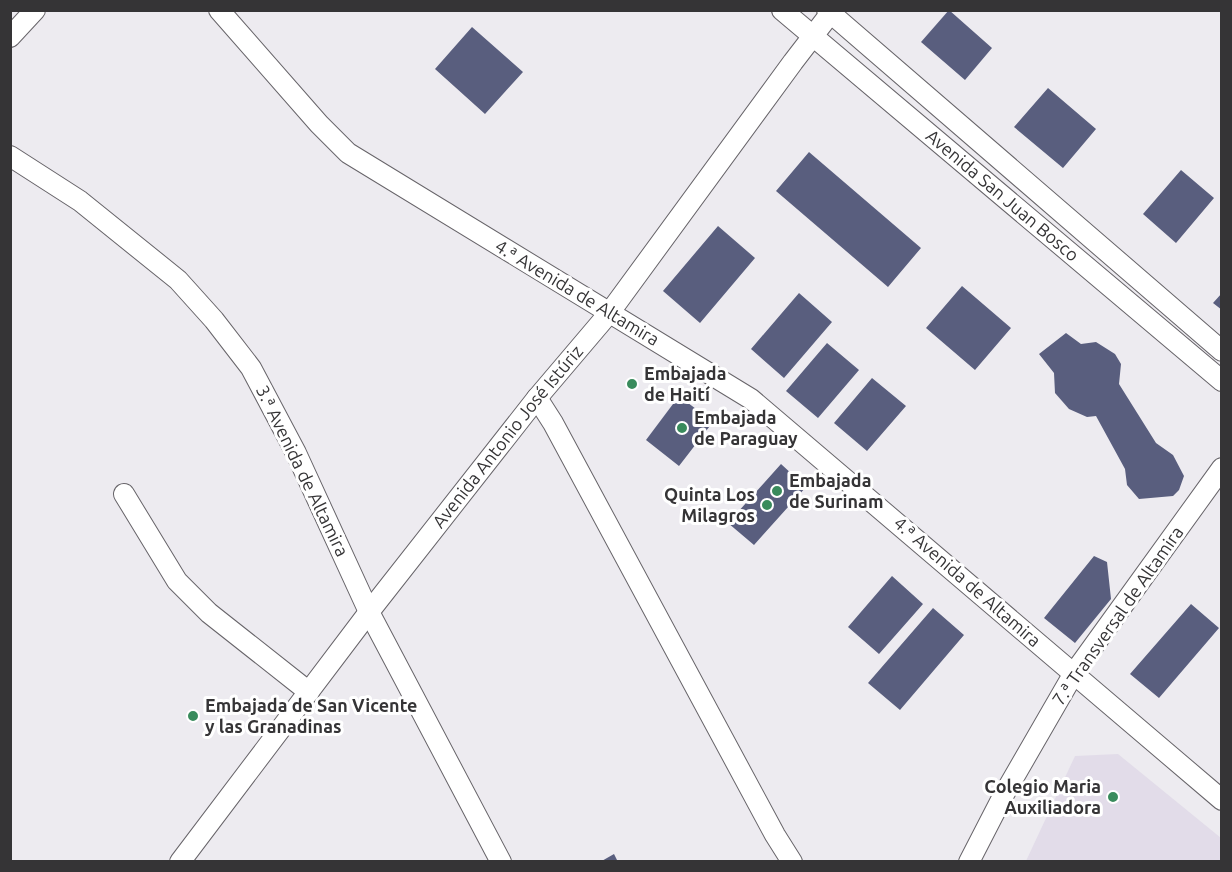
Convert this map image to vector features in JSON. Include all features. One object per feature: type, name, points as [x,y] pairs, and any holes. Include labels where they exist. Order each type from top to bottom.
[{"type":"street","points":[[10,37],[35,10]]},
{"type":"street","name":"4.ª Avenida de Altamira","points":[[219,10],[303,107],[348,153],[751,399],[1221,800]]},
{"type":"street","name":"Avenida San Juan Bosco","points":[[782,10],[1221,381]]},
{"type":"street","name":"Avenida Antonio José Istúriz","points":[[180,861],[369,612],[537,398],[610,312],[830,12]]},
{"type":"street","name":"Avenida San Juan Bosco","points":[[830,12],[1221,351]]},
{"type":"street","name":"3.ª Avenida de Altamira","points":[[10,156],[89,208],[178,280],[214,320],[256,378],[296,453],[369,612],[501,861]]},
{"type":"street","points":[[537,398],[554,423],[775,835],[792,861]]},
{"type":"street","name":"7.ª Transversal de Altamira","points":[[969,861],[1003,796],[1074,673],[1221,468]]},
{"type":"street","points":[[123,494],[177,581],[209,613],[309,692]]},
{"type":"shaded area","name":"Colegio Maria Auxiliadora","points":[[1118,754],[1221,838],[1221,861],[1026,861],[1075,756]]},
{"type":"building","points":[[949,10],[992,48],[965,80],[921,42]]},
{"type":"building","points":[[472,27],[523,72],[485,114],[435,69]]},
{"type":"building","points":[[1048,88],[1096,129],[1063,168],[1014,127]]},
{"type":"building","points":[[809,152],[921,248],[888,287],[776,191]]},
{"type":"building","points":[[1181,170],[1214,198],[1176,243],[1143,214]]},
{"type":"building","points":[[718,226],[755,258],[700,323],[663,291]]},
{"type":"building","points":[[962,286],[1011,328],[975,370],[926,328]]},
{"type":"building","points":[[799,293],[832,322],[784,378],[751,349]]},
{"type":"building","points":[[1222,293],[1222,310],[1213,303]]},
{"type":"building","points":[[1066,333],[1081,344],[1096,342],[1115,354],[1121,364],[1119,384],[1156,443],[1173,455],[1184,476],[1179,490],[1173,496],[1139,499],[1127,485],[1125,469],[1096,416],[1087,417],[1069,409],[1055,393],[1054,373],[1039,354]]},
{"type":"building","points":[[827,343],[859,370],[818,418],[786,391]]},
{"type":"building","points":[[872,378],[906,406],[867,451],[834,423]]},
{"type":"building","points":[[679,396],[713,422],[679,466],[646,440]]},
{"type":"building","name":"Quinta Los Milagros","points":[[781,464],[806,487],[754,545],[728,523]]},
{"type":"building","points":[[1094,556],[1107,562],[1111,599],[1075,643],[1044,618]]},
{"type":"building","points":[[892,576],[923,604],[879,654],[848,627]]},
{"type":"building","points":[[1191,604],[1219,628],[1159,698],[1130,674]]},
{"type":"building","points":[[933,608],[964,635],[900,710],[868,683]]},
{"type":"building","points":[[614,854],[618,862],[600,862]]},
{"type":"place","name":"Embajada de Haití","points":[[632,384]]},
{"type":"place","name":"Embajada de Paraguay","points":[[682,428]]},
{"type":"place","name":"Embajada de Surinam","points":[[777,491]]},
{"type":"place","name":"Quinta Los Milagros","points":[[767,505]]},
{"type":"place","name":"Embajada de San Vicente y las Granadinas","points":[[193,716]]},
{"type":"place","name":"Colegio Maria Auxiliadora","points":[[1113,797]]}]
